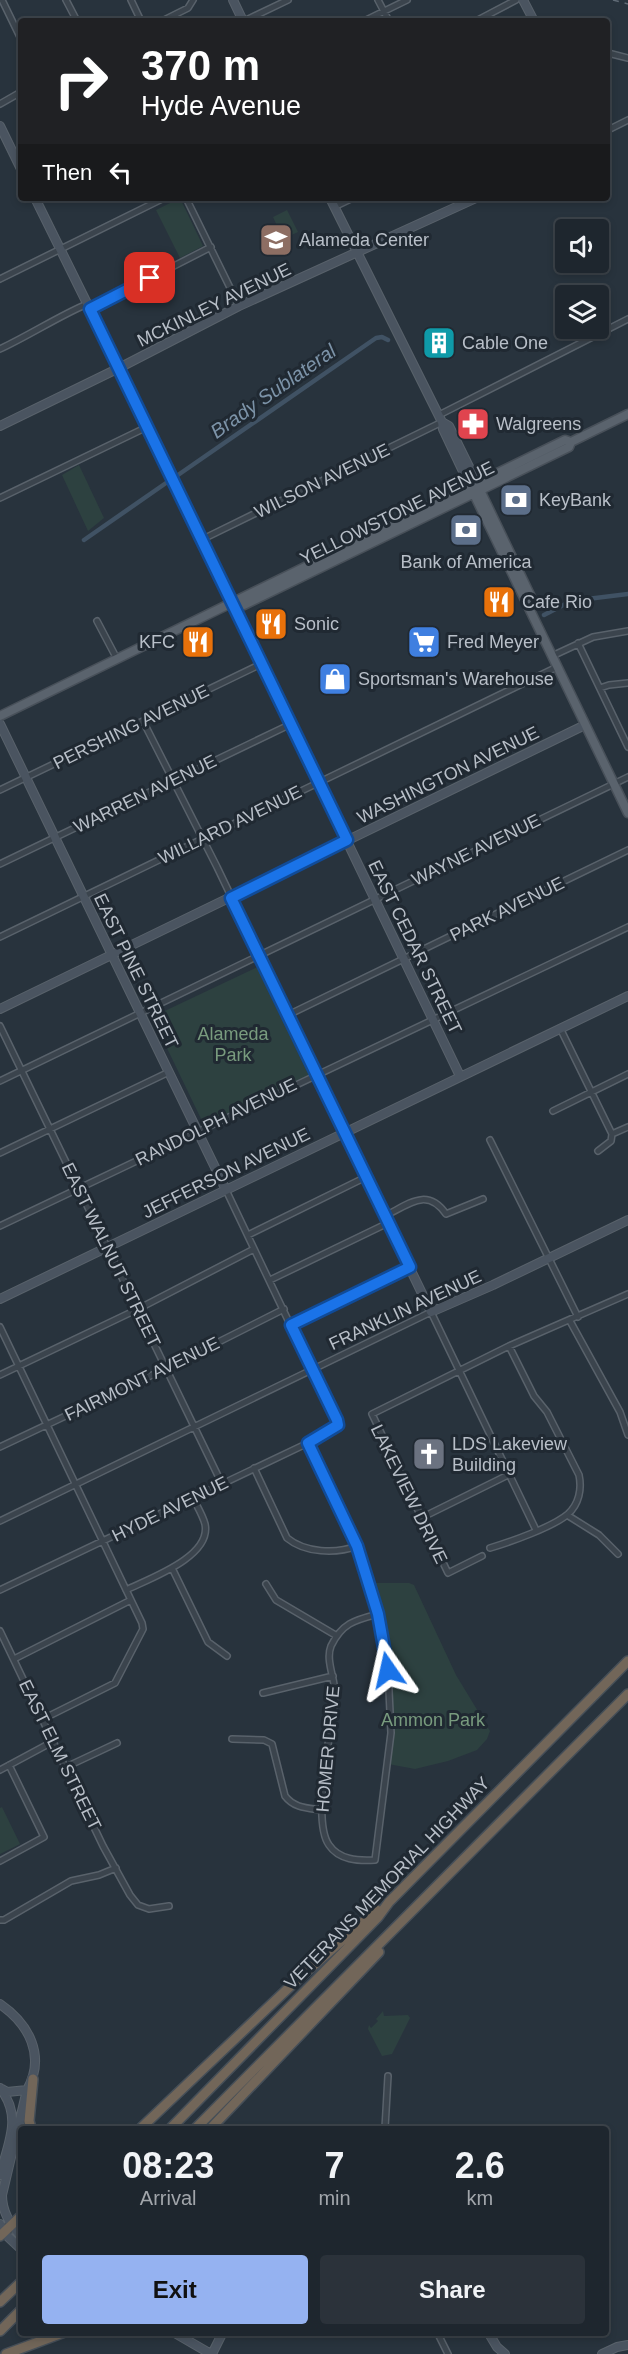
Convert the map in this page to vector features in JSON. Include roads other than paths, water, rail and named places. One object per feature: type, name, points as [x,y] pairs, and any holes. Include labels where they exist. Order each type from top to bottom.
[{"type":"highway","name":"VETERANS MEMORIAL HIGHWAY","points":[[173,2126],[378,1917],[389,1902],[628,1661]]},
{"type":"highway","name":"VETERANS MEMORIAL HIGHWAY","points":[[198,2126],[628,1694]]},
{"type":"highway","points":[[213,2126],[415,1915],[428,1897]]},
{"type":"highway","points":[[143,2126],[298,1979],[374,1912],[389,1902]]},
{"type":"highway","points":[[31,2126],[29,2107],[33,2079]]},
{"type":"highway","points":[[1,2231],[18,2218]]},
{"type":"highway","points":[[0,2302],[18,2285]]},
{"type":"highway","points":[[0,2331],[18,2313]]},
{"type":"highway","points":[[6,2354],[54,2336]]},
{"type":"main road","name":"YELLOWSTONE AVENUE","points":[[0,716],[232,604],[244,605],[475,488],[568,447],[571,442],[628,414]]},
{"type":"main road","points":[[475,488],[557,667],[628,813]]},
{"type":"street","points":[[2,0],[18,33]]},
{"type":"street","points":[[66,0],[75,18]]},
{"type":"street","points":[[130,0],[139,18]]},
{"type":"street","points":[[233,0],[242,18]]},
{"type":"street","points":[[249,18],[288,0]]},
{"type":"street","points":[[378,0],[387,18]]},
{"type":"street","points":[[371,18],[407,0]]},
{"type":"street","points":[[482,18],[516,0]]},
{"type":"street","points":[[523,0],[532,18]]},
{"type":"street","points":[[168,18],[189,8],[193,2]]},
{"type":"street","points":[[610,53],[628,58]]},
{"type":"street","points":[[0,104],[18,94]]},
{"type":"street","points":[[610,129],[628,120]]},
{"type":"street","points":[[1,130],[18,163]]},
{"type":"street","name":"EAST CEDAR STREET","points":[[36,201],[460,1076]]},
{"type":"street","points":[[0,279],[158,201]]},
{"type":"street","points":[[188,201],[239,306]]},
{"type":"street","points":[[331,201],[440,418],[449,426],[475,488]]},
{"type":"street","points":[[334,207],[347,201]]},
{"type":"street","name":"MCKINLEY AVENUE","points":[[0,426],[239,306],[470,201]]},
{"type":"street","points":[[0,349],[38,331],[57,316],[88,307],[211,247]]},
{"type":"street","name":"WILSON AVENUE","points":[[201,540],[628,319]]},
{"type":"street","points":[[0,498],[147,427]]},
{"type":"street","points":[[97,621],[117,659]]},
{"type":"street","points":[[552,656],[593,637],[628,632]]},
{"type":"street","points":[[578,643],[628,747]]},
{"type":"street","name":"PERSHING AVENUE","points":[[0,790],[261,664]]},
{"type":"street","name":"WILLARD AVENUE","points":[[0,937],[557,667]]},
{"type":"street","points":[[600,688],[628,683]]},
{"type":"street","points":[[143,721],[260,957],[536,1530]]},
{"type":"street","name":"EAST PINE STREET","points":[[0,724],[338,1425]]},
{"type":"street","name":"WARREN AVENUE","points":[[0,864],[291,724]]},
{"type":"street","name":"WASHINGTON AVENUE","points":[[0,1009],[585,725]]},
{"type":"street","name":"WAYNE AVENUE","points":[[0,1081],[628,777]]},
{"type":"street","name":"PARK AVENUE","points":[[288,1015],[628,850]]},
{"type":"street","name":"RANDOLPH AVENUE","points":[[0,1226],[628,927]]},
{"type":"street","name":"JEFFERSON AVENUE","points":[[0,1299],[628,996]]},
{"type":"street","name":"EAST WALNUT STREET","points":[[0,1026],[222,1484]]},
{"type":"street","points":[[560,1028],[612,1134],[611,1141],[598,1151]]},
{"type":"street","points":[[0,1153],[169,1072]]},
{"type":"street","points":[[553,1111],[628,1074]]},
{"type":"street","points":[[612,1134],[628,1127]]},
{"type":"street","points":[[490,1140],[578,1317]]},
{"type":"street","points":[[248,1235],[366,1177]]},
{"type":"street","points":[[270,1280],[418,1200],[429,1199],[438,1203],[446,1215],[483,1199]]},
{"type":"street","name":"FRANKLIN AVENUE","points":[[0,1521],[431,1312],[628,1220]]},
{"type":"street","points":[[0,1375],[138,1309],[254,1249]]},
{"type":"street","points":[[291,1325],[410,1267]]},
{"type":"street","points":[[459,1370],[628,1294]]},
{"type":"street","name":"FAIRMONT AVENUE","points":[[0,1447],[284,1310]]},
{"type":"street","points":[[570,1321],[620,1412],[628,1435]]},
{"type":"street","points":[[0,1327],[104,1541],[143,1629],[115,1683],[43,1719]]},
{"type":"street","points":[[490,1548],[516,1540],[567,1515],[579,1496],[581,1485],[579,1475],[547,1412],[534,1396],[509,1346]]},
{"type":"street","name":"LAKEVIEW DRIVE","points":[[459,1370],[372,1414],[448,1573],[482,1556]]},
{"type":"street","name":"HYDE AVENUE","points":[[0,1590],[308,1443],[338,1425]]},
{"type":"street","points":[[618,1431],[625,1427]]},
{"type":"street","points":[[266,1584],[276,1600],[337,1636],[347,1623],[378,1614],[357,1546],[308,1443]]},
{"type":"street","points":[[254,1468],[287,1538],[294,1544],[327,1551],[357,1546]]},
{"type":"street","points":[[421,1518],[508,1475]]},
{"type":"street","points":[[126,1590],[172,1568],[191,1556],[203,1538],[205,1524],[193,1498]]},
{"type":"street","points":[[567,1515],[599,1535],[618,1554]]},
{"type":"street","points":[[172,1568],[208,1641],[227,1656]]},
{"type":"street","points":[[14,1659],[130,1600]]},
{"type":"street","name":"HOMER DRIVE","points":[[337,1636],[330,1648],[329,1659],[335,1693],[321,1810],[322,1831],[328,1844],[344,1857],[375,1860],[391,1733],[388,1670],[378,1614]]},
{"type":"street","name":"EAST ELM STREET","points":[[0,1631],[103,1846],[138,1905],[149,1909],[169,1906]]},
{"type":"street","points":[[263,1693],[333,1676]]},
{"type":"street","points":[[232,1739],[264,1740],[272,1744],[285,1796],[290,1803],[321,1810]]},
{"type":"street","points":[[0,1770],[54,1741]]},
{"type":"street","points":[[66,1767],[117,1743]]},
{"type":"street","points":[[0,1861],[45,1837],[9,1765]]},
{"type":"street","points":[[0,1920],[4,1920],[71,1881],[99,1875],[116,1868]]},
{"type":"street","points":[[0,2004],[15,2014],[27,2029],[36,2057],[33,2079],[27,2090],[3,2186],[2,2204],[10,2225],[18,2233]]},
{"type":"street","points":[[385,2126],[388,2076]]},
{"type":"street","points":[[0,2088],[7,2092],[27,2090]]},
{"type":"street","points":[[0,2088],[10,2104],[14,2124],[0,2175]]},
{"type":"street","points":[[1,2231],[18,2246]]},
{"type":"street","points":[[180,2336],[211,2354],[221,2336]]},
{"type":"street","points":[[439,2336],[448,2354]]},
{"type":"street","points":[[490,2336],[497,2347],[505,2354]]},
{"type":"street","points":[[602,2354],[628,2345]]},
{"type":"waterway","name":"Brady Sublateral","points":[[178,475],[376,338],[382,337],[388,340]]},
{"type":"waterway","name":"Brady Sublateral","points":[[84,540],[166,483]]},
{"type":"waterway","points":[[544,615],[571,601],[628,594]]},
{"type":"railway","points":[[613,0],[628,4]]},
{"type":"place","name":"Alameda Center","points":[[276,240]]},
{"type":"place","name":"Cable One","points":[[439,343]]},
{"type":"place","name":"Walgreens","points":[[473,424]]},
{"type":"place","name":"KeyBank","points":[[516,500]]},
{"type":"place","name":"Bank of America","points":[[466,530]]},
{"type":"place","name":"Cafe Rio","points":[[499,602]]},
{"type":"place","name":"Sonic","points":[[271,624]]},
{"type":"place","name":"KFC","points":[[198,642]]},
{"type":"place","name":"Fred Meyer","points":[[424,642]]},
{"type":"place","name":"Sportsman's Warehouse","points":[[335,679]]},
{"type":"place","name":"LDS Lakeview Building","points":[[429,1454]]},
{"type":"park label","name":"Alameda Park","points":[[233,1044]]},
{"type":"park label","name":"Ammon Park","points":[[433,1720]]}]
